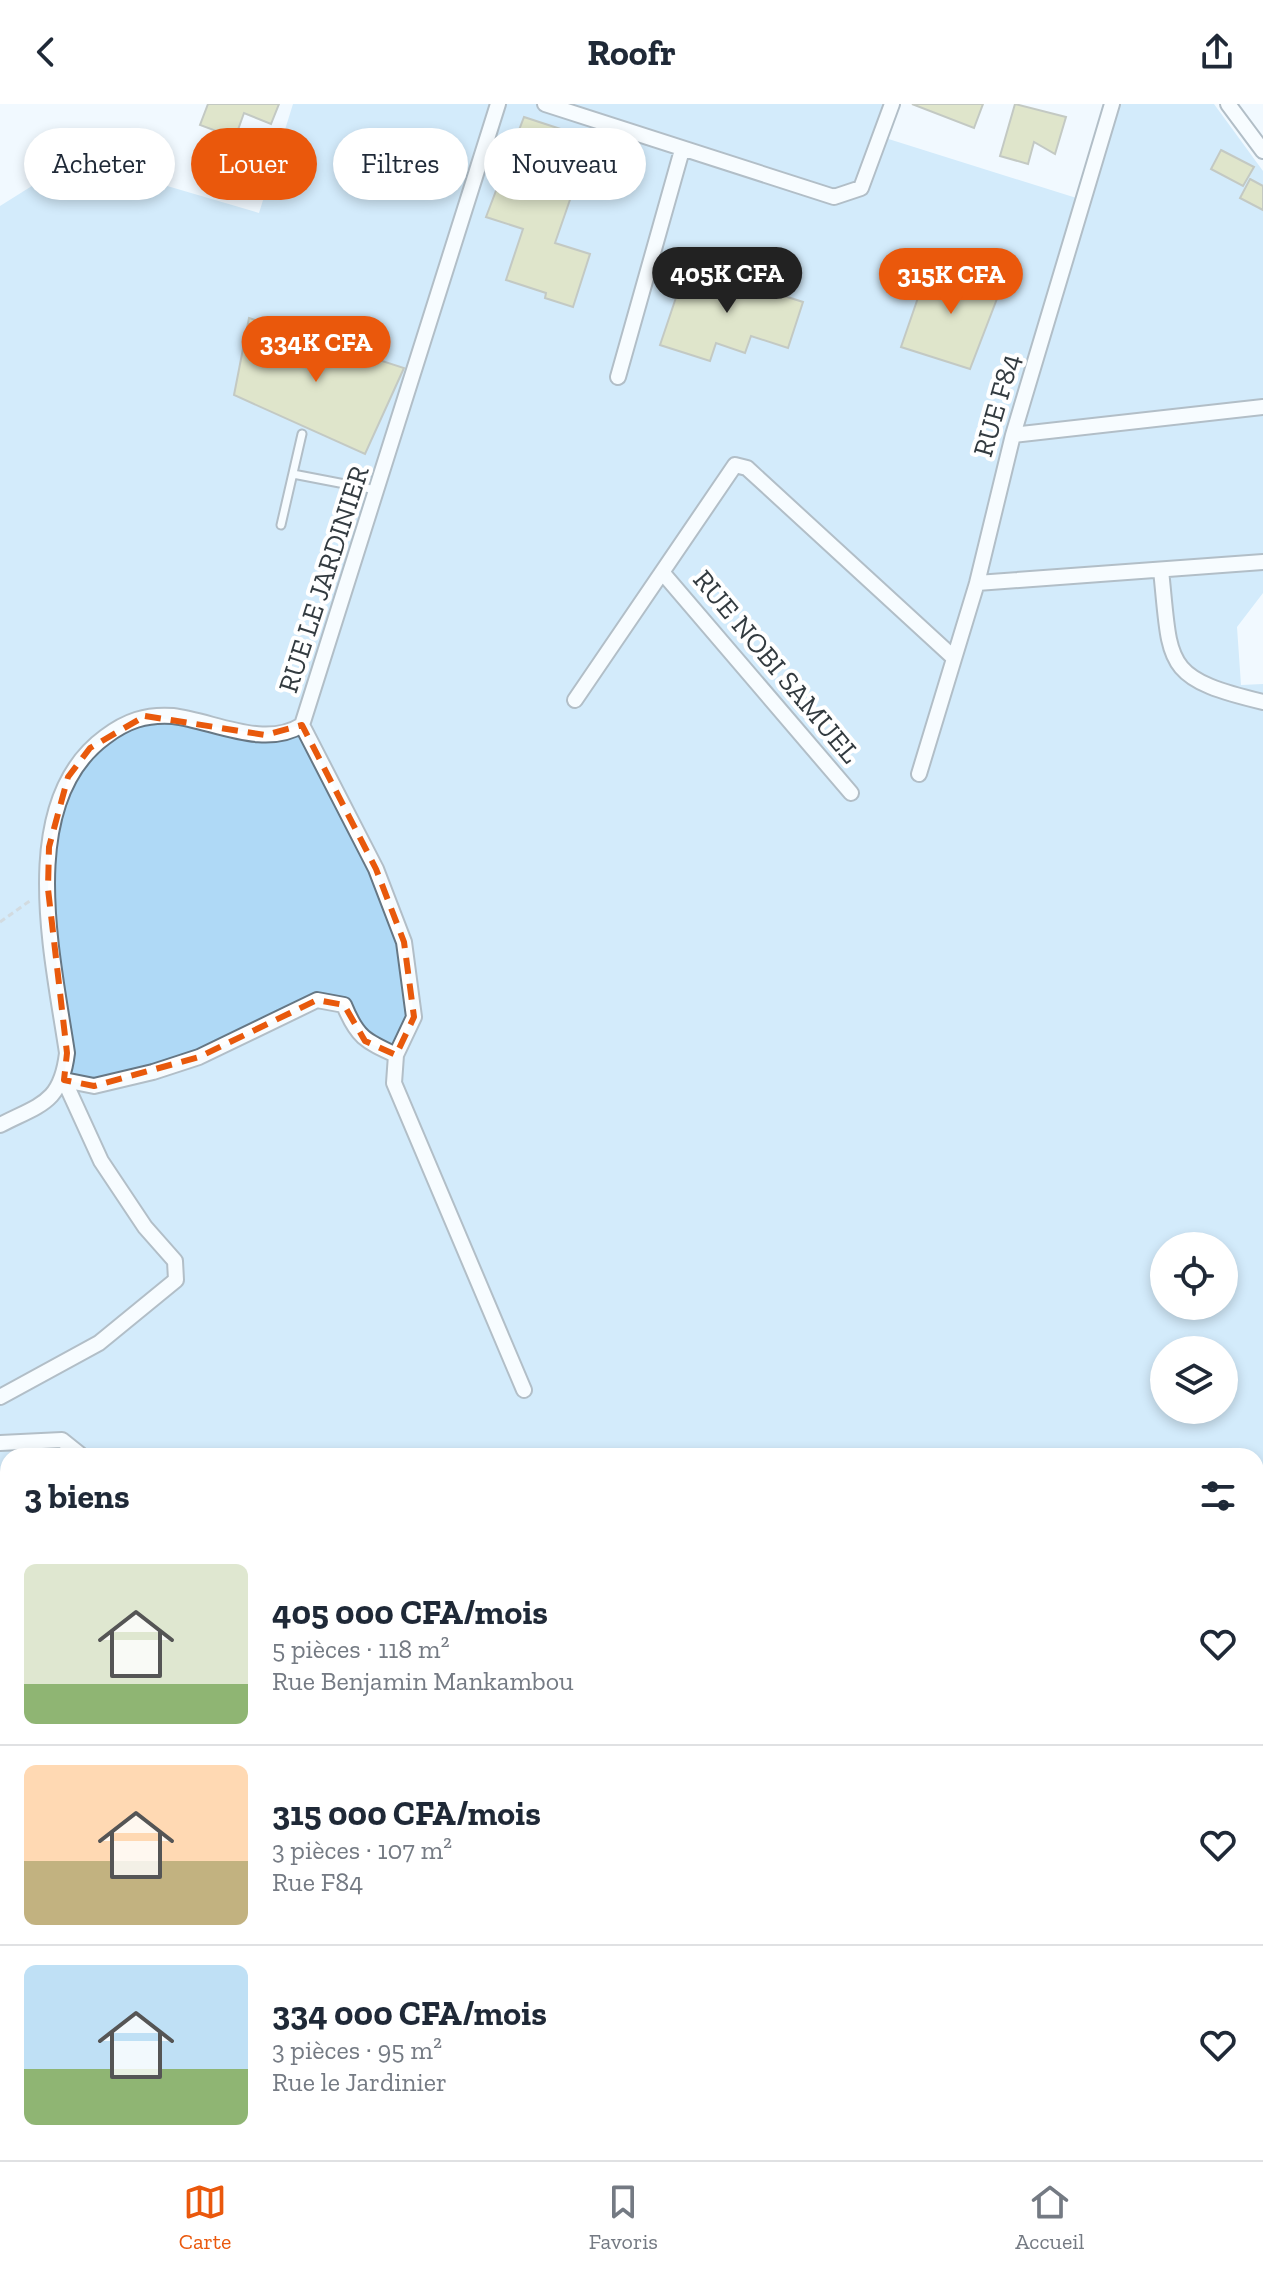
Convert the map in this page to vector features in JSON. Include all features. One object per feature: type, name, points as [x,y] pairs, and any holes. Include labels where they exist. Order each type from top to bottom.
[{"type":"street","name":"RUE LE JARDINIER","points":[[64,1080],[67,1053],[48,889],[49,847],[56,810],[68,777],[90,748],[119,727],[145,716],[173,716],[265,735],[281,735],[302,725],[498,104]]},
{"type":"street","points":[[545,104],[834,197],[861,188],[892,104]]},
{"type":"street","name":"RUE F84","points":[[919,774],[977,583],[1013,435],[1112,104]]},
{"type":"street","points":[[1228,104],[1263,151]]},
{"type":"street","points":[[618,377],[682,150]]},
{"type":"street","points":[[1013,435],[1263,407]]},
{"type":"street","points":[[575,700],[735,465],[747,468],[954,658]]},
{"type":"street","points":[[977,583],[1263,562]]},
{"type":"street","points":[[1161,570],[1170,653],[1180,667],[1196,681],[1219,692],[1263,702]]},
{"type":"street","name":"RUE NOBI SAMUEL","points":[[662,572],[851,793]]},
{"type":"street","points":[[302,725],[376,869],[404,942],[414,1017],[396,1055],[394,1083],[524,1390]]},
{"type":"street","points":[[64,1080],[94,1086],[188,1061],[317,1000],[344,1005],[352,1026],[365,1041],[396,1055]]},
{"type":"street","points":[[0,1125],[37,1106],[56,1092],[64,1080]]},
{"type":"street","points":[[0,1397],[99,1343],[176,1280],[175,1261],[145,1227],[101,1161],[64,1080]]},
{"type":"street","points":[[0,1443],[62,1440],[72,1448]]},
{"type":"lane","points":[[281,525],[302,434]]},
{"type":"lane","points":[[293,474],[378,491]]},
{"type":"path","points":[[0,922],[48,889]]},
{"type":"highlighted area","points":[[145,716],[265,735],[302,725],[376,869],[404,942],[414,1017],[396,1055],[365,1041],[344,1005],[317,1000],[199,1057],[94,1086],[64,1080],[67,1053],[48,889],[49,847],[68,777],[90,748]]},
{"type":"shaded area","points":[[293,104],[888,104],[879,136],[1086,201],[1113,104],[1214,104],[1263,171],[1263,593],[1237,627],[1241,685],[1263,684],[1263,1448],[0,1448],[0,206],[24,191],[24,200],[175,200],[175,188],[191,193],[191,200],[215,200],[259,213],[263,200],[317,200],[317,128],[286,128]]},
{"type":"building","points":[[208,104],[279,104],[271,124],[244,113],[239,128],[200,125]]},
{"type":"building","points":[[912,104],[983,104],[974,128]]},
{"type":"building","points":[[1015,104],[1066,117],[1055,154],[1034,142],[1028,164],[1000,156]]},
{"type":"building","points":[[524,117],[558,128],[520,128]]},
{"type":"building","points":[[1221,150],[1254,167],[1243,186],[1211,169]]},
{"type":"building","points":[[1250,179],[1263,186],[1263,210],[1240,198]]},
{"type":"building","points":[[492,200],[570,200],[555,243],[590,254],[573,307],[545,298],[546,293],[506,280],[523,229],[486,217]]},
{"type":"building","points":[[687,265],[803,302],[788,348],[751,336],[745,353],[716,343],[710,361],[660,345]]},
{"type":"building","points":[[929,266],[1003,283],[970,369],[901,347]]},
{"type":"building","points":[[249,318],[404,368],[365,454],[234,395]]}]
